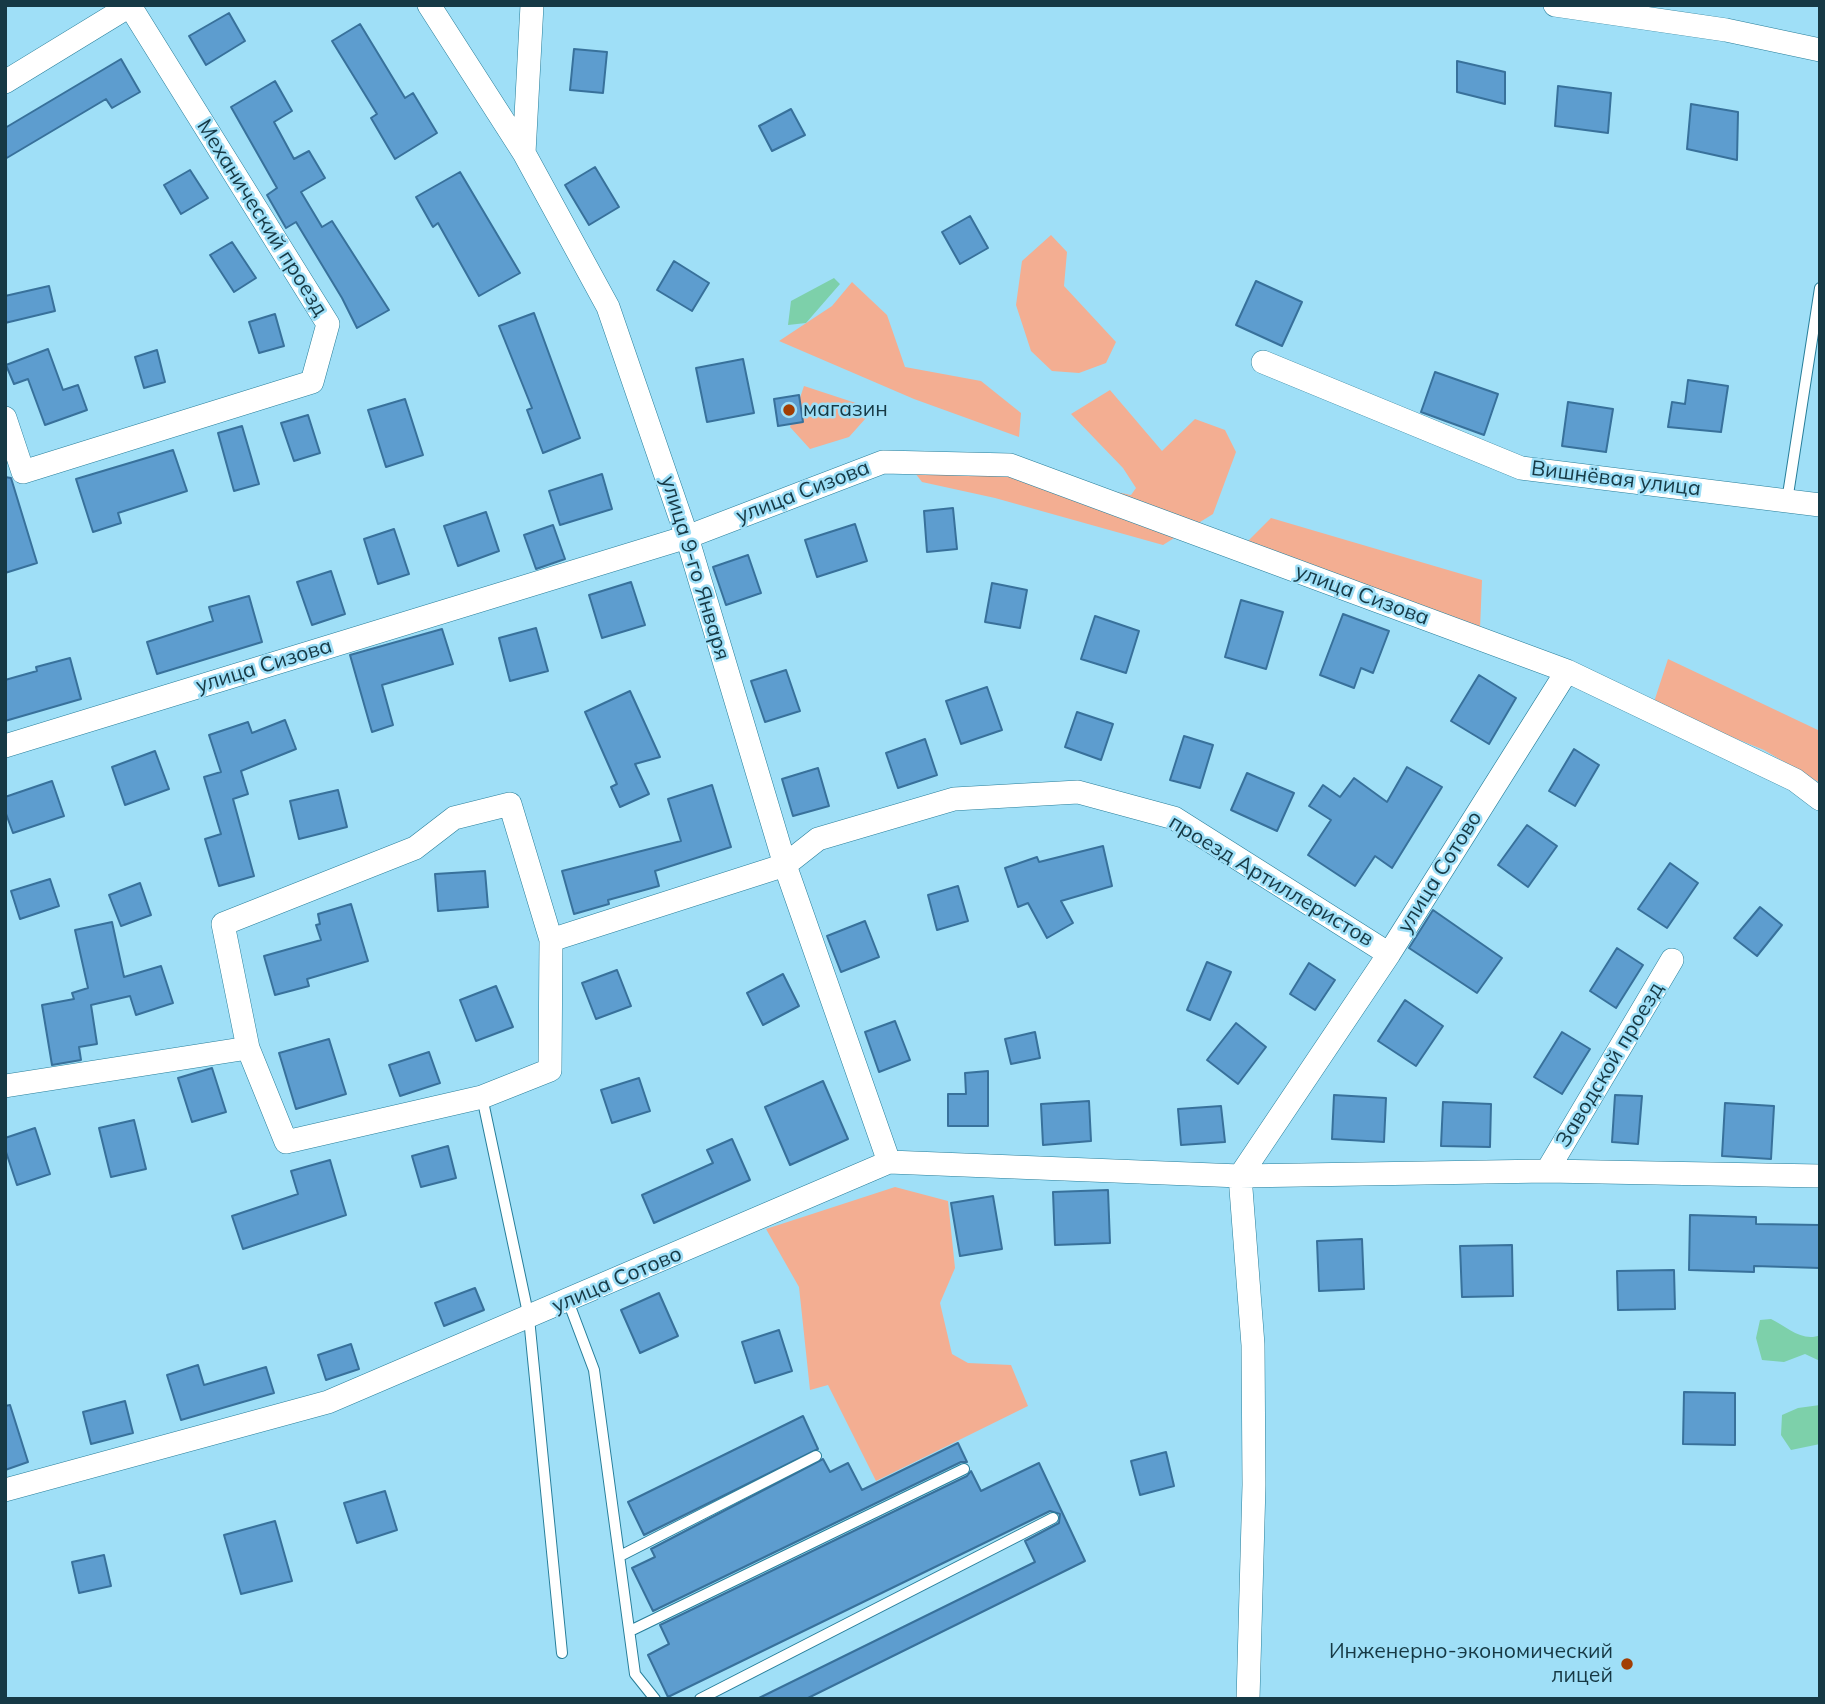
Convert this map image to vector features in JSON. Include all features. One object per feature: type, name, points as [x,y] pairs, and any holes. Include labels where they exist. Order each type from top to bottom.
[{"type":"street","name":"улица 9-го Января","points":[[429,5],[524,153],[608,307],[687,537],[785,865],[889,1162]]},
{"type":"street","points":[[524,153],[532,5]]},
{"type":"street","points":[[1555,5],[1726,30],[1820,50]]},
{"type":"street","points":[[5,82],[130,6]]},
{"type":"street","name":"Механический проезд","points":[[5,418],[23,472],[312,382],[328,324],[130,6]]},
{"type":"street","name":"Вишнёвая улица","points":[[1263,362],[1521,468],[1820,505]]},
{"type":"street","name":"улица Сизова","points":[[5,746],[687,537],[883,462],[1010,465],[1567,671],[1795,780],[1820,799]]},
{"type":"street","name":"улица Сотово","points":[[1240,1176],[1389,954],[1567,671]]},
{"type":"street","name":"проезд Артиллеристов","points":[[551,940],[785,865],[818,839],[954,799],[1078,792],[1174,818],[1389,954]]},
{"type":"street","points":[[510,804],[551,940],[551,1070],[482,1097],[286,1142],[248,1048],[223,925],[415,848],[454,818],[510,804]]},
{"type":"street","name":"Заводской проезд","points":[[1548,1171],[1672,960]]},
{"type":"street","points":[[5,1086],[248,1048]]},
{"type":"street","name":"улица Сотово","points":[[5,1490],[328,1402],[889,1162],[1240,1176],[1548,1171],[1820,1176]]},
{"type":"street","points":[[1240,1176],[1253,1345],[1248,1699]]},
{"type":"lane","points":[[1787,501],[1820,288]]},
{"type":"lane","points":[[482,1097],[529,1318],[562,1653]]},
{"type":"lane","points":[[568,1301],[594,1370],[635,1674],[655,1699]]},
{"type":"lane","points":[[620,1556],[816,1456]]},
{"type":"lane","points":[[629,1632],[964,1469]]},
{"type":"lane","points":[[700,1699],[1054,1518]]},
{"type":"shaded area","points":[[1051,235],[1067,252],[1064,286],[1116,342],[1106,363],[1079,373],[1052,371],[1031,351],[1016,305],[1022,261]]},
{"type":"shaded area","points":[[834,278],[840,284],[806,323],[788,325],[791,301]]},
{"type":"shaded area","points":[[852,282],[887,315],[905,367],[981,381],[1021,413],[1019,437],[914,399],[779,341],[832,306]]},
{"type":"shaded area","points":[[804,386],[874,409],[849,437],[810,449],[790,427]]},
{"type":"shaded area","points":[[1110,390],[1162,451],[1195,419],[1225,430],[1236,452],[1213,514],[1163,545],[995,498],[922,482],[915,473],[996,467],[1131,495],[1136,488],[1123,468],[1071,414]]},
{"type":"shaded area","points":[[1271,518],[1482,580],[1480,629],[1245,544]]},
{"type":"shaded area","points":[[1668,659],[1820,731],[1820,783],[1764,750],[1653,705]]},
{"type":"shaded area","points":[[895,1187],[948,1201],[955,1268],[940,1303],[952,1354],[968,1363],[1011,1365],[1028,1406],[876,1481],[828,1385],[810,1390],[799,1287],[766,1229]]},
{"type":"shaded area","points":[[1771,1319],[1807,1337],[1820,1335],[1820,1361],[1805,1354],[1784,1362],[1762,1360],[1756,1338],[1760,1320]]},
{"type":"shaded area","points":[[1820,1405],[1820,1444],[1791,1450],[1781,1435],[1782,1415],[1798,1408]]},
{"type":"building","points":[[229,13],[245,41],[206,65],[189,36]]},
{"type":"building","points":[[360,24],[405,98],[413,93],[437,133],[395,159],[371,118],[377,114],[332,41]]},
{"type":"building","points":[[574,49],[607,52],[603,93],[570,90]]},
{"type":"building","points":[[121,59],[140,92],[112,108],[106,99],[5,159],[5,128]]},
{"type":"building","points":[[1457,61],[1505,72],[1505,104],[1457,92]]},
{"type":"building","points":[[275,81],[292,111],[274,122],[294,159],[309,151],[325,178],[301,192],[322,227],[332,221],[389,310],[357,328],[296,222],[286,228],[267,195],[277,188],[231,107]]},
{"type":"building","points":[[1558,86],[1611,93],[1608,133],[1555,126]]},
{"type":"building","points":[[1691,104],[1738,112],[1737,160],[1687,149]]},
{"type":"building","points":[[791,109],[805,135],[772,151],[759,126]]},
{"type":"building","points":[[595,167],[619,207],[589,225],[565,185]]},
{"type":"building","points":[[190,170],[208,198],[181,214],[164,185]]},
{"type":"building","points":[[460,172],[520,273],[479,296],[438,223],[433,227],[416,197]]},
{"type":"building","points":[[970,216],[988,248],[960,264],[942,232]]},
{"type":"building","points":[[232,242],[256,278],[234,292],[210,255]]},
{"type":"building","points":[[674,261],[709,283],[692,311],[657,290]]},
{"type":"building","points":[[1256,281],[1302,302],[1282,346],[1236,325]]},
{"type":"building","points":[[49,286],[55,311],[5,323],[5,296]]},
{"type":"building","points":[[534,313],[580,438],[543,453],[527,410],[532,408],[499,326]]},
{"type":"building","points":[[275,314],[284,346],[259,353],[249,322]]},
{"type":"building","points":[[48,349],[63,390],[78,385],[87,410],[45,425],[28,379],[14,384],[6,365]]},
{"type":"building","points":[[157,350],[165,382],[144,388],[135,357]]},
{"type":"building","points":[[743,359],[754,413],[707,422],[696,368]]},
{"type":"building","points":[[1435,372],[1498,394],[1484,435],[1421,412]]},
{"type":"building","points":[[1688,380],[1728,386],[1721,432],[1668,427],[1672,402],[1685,404]]},
{"type":"building","name":"магазин","points":[[799,395],[803,422],[778,426],[774,399]]},
{"type":"building","points":[[405,399],[423,455],[386,467],[368,410]]},
{"type":"building","points":[[1568,402],[1613,409],[1606,452],[1562,446]]},
{"type":"building","points":[[308,415],[320,453],[294,461],[281,423]]},
{"type":"building","points":[[242,426],[259,484],[234,491],[218,433]]},
{"type":"building","points":[[173,450],[187,491],[118,513],[121,523],[93,532],[76,479]]},
{"type":"building","points":[[602,474],[612,509],[560,525],[549,491]]},
{"type":"building","points":[[5,477],[11,478],[37,563],[5,573]]},
{"type":"building","points":[[953,508],[957,549],[927,552],[924,511]]},
{"type":"building","points":[[486,512],[499,551],[458,566],[444,526]]},
{"type":"building","points":[[855,524],[867,561],[817,577],[805,540]]},
{"type":"building","points":[[553,525],[565,559],[536,569],[524,535]]},
{"type":"building","points":[[394,529],[409,574],[378,584],[364,539]]},
{"type":"building","points":[[748,555],[761,593],[726,605],[713,567]]},
{"type":"building","points":[[331,571],[345,614],[312,625],[297,582]]},
{"type":"building","points":[[631,582],[645,625],[602,638],[589,595]]},
{"type":"building","points":[[992,583],[1027,590],[1020,628],[985,622]]},
{"type":"building","points":[[249,596],[262,642],[157,674],[147,642],[213,621],[209,607]]},
{"type":"building","points":[[1241,600],[1283,612],[1266,669],[1225,657]]},
{"type":"building","points":[[1343,614],[1389,631],[1373,673],[1361,668],[1354,688],[1320,675]]},
{"type":"building","points":[[1095,616],[1139,631],[1126,673],[1081,659]]},
{"type":"building","points":[[536,628],[548,671],[510,681],[499,638]]},
{"type":"building","points":[[442,629],[453,664],[382,685],[393,725],[372,732],[350,655]]},
{"type":"building","points":[[70,658],[81,699],[5,721],[5,680],[37,671],[36,667]]},
{"type":"building","points":[[786,670],[800,711],[765,722],[751,681]]},
{"type":"building","points":[[1479,675],[1516,698],[1489,744],[1451,721]]},
{"type":"building","points":[[987,687],[1002,730],[961,744],[946,701]]},
{"type":"building","points":[[630,691],[660,757],[635,764],[649,794],[620,807],[611,787],[617,784],[585,712]]},
{"type":"building","points":[[1077,712],[1113,724],[1101,760],[1065,747]]},
{"type":"building","points":[[285,720],[296,749],[241,771],[248,794],[233,799],[254,876],[219,886],[205,839],[221,834],[204,777],[221,772],[209,735],[248,722],[252,733]]},
{"type":"building","points":[[1184,736],[1213,745],[1200,788],[1170,780]]},
{"type":"building","points":[[925,739],[937,775],[898,788],[886,753]]},
{"type":"building","points":[[1574,749],[1599,765],[1575,806],[1549,791]]},
{"type":"building","points":[[155,751],[169,789],[125,805],[112,767]]},
{"type":"building","points":[[1407,767],[1442,787],[1392,868],[1375,856],[1355,886],[1308,855],[1331,820],[1309,806],[1323,785],[1340,797],[1354,778],[1387,802]]},
{"type":"building","points":[[818,768],[829,806],[793,816],[782,779]]},
{"type":"building","points":[[1247,773],[1294,793],[1277,831],[1231,810]]},
{"type":"building","points":[[52,781],[64,816],[13,833],[5,811],[5,797]]},
{"type":"building","points":[[712,785],[731,847],[655,871],[659,886],[608,900],[609,904],[574,914],[562,871],[681,841],[668,799]]},
{"type":"building","points":[[338,790],[347,827],[299,839],[290,801]]},
{"type":"building","points":[[1527,825],[1557,846],[1528,887],[1498,865]]},
{"type":"building","points":[[1103,846],[1112,886],[1061,901],[1073,923],[1047,938],[1028,903],[1018,907],[1005,868],[1037,857],[1039,862]]},
{"type":"building","points":[[1670,863],[1698,883],[1667,928],[1638,909]]},
{"type":"building","points":[[485,871],[488,907],[438,911],[435,874]]},
{"type":"building","points":[[50,879],[59,906],[20,919],[11,891]]},
{"type":"building","points":[[140,883],[151,915],[121,926],[109,895]]},
{"type":"building","points":[[958,886],[968,921],[937,930],[928,895]]},
{"type":"building","points":[[351,904],[368,961],[307,979],[309,986],[275,995],[264,956],[321,940],[316,925],[320,924],[318,914]]},
{"type":"building","points":[[1760,907],[1782,925],[1757,956],[1734,938]]},
{"type":"building","points":[[1433,910],[1502,958],[1477,993],[1409,948]]},
{"type":"building","points":[[865,921],[879,957],[841,972],[827,936]]},
{"type":"building","points":[[112,922],[124,977],[161,966],[173,1003],[136,1015],[130,996],[91,1005],[97,1044],[79,1047],[81,1060],[52,1065],[42,1005],[74,999],[72,993],[88,988],[75,930]]},
{"type":"building","points":[[1617,948],[1643,965],[1616,1008],[1590,991]]},
{"type":"building","points":[[1207,962],[1231,972],[1210,1020],[1187,1010]]},
{"type":"building","points":[[1309,963],[1335,980],[1315,1010],[1290,994]]},
{"type":"building","points":[[617,970],[631,1006],[596,1019],[582,983]]},
{"type":"building","points":[[783,974],[799,1006],[763,1025],[747,993]]},
{"type":"building","points":[[496,986],[513,1027],[476,1041],[460,1000]]},
{"type":"building","points":[[1405,1000],[1443,1026],[1416,1066],[1378,1041]]},
{"type":"building","points":[[895,1021],[910,1060],[879,1072],[865,1032]]},
{"type":"building","points":[[1236,1023],[1266,1047],[1238,1084],[1207,1060]]},
{"type":"building","points":[[1035,1032],[1040,1058],[1011,1064],[1005,1039]]},
{"type":"building","points":[[1562,1032],[1590,1049],[1562,1094],[1534,1077]]},
{"type":"building","points":[[329,1039],[346,1094],[296,1109],[279,1053]]},
{"type":"building","points":[[429,1052],[440,1083],[400,1096],[389,1065]]},
{"type":"building","points":[[212,1068],[226,1112],[192,1122],[178,1078]]},
{"type":"building","points":[[988,1071],[988,1126],[948,1126],[948,1094],[966,1094],[965,1073]]},
{"type":"building","points":[[639,1078],[650,1111],[612,1123],[601,1090]]},
{"type":"building","points":[[823,1081],[848,1139],[790,1165],[765,1107]]},
{"type":"building","points":[[1334,1095],[1386,1098],[1384,1142],[1332,1139]]},
{"type":"building","points":[[1615,1095],[1642,1096],[1638,1144],[1612,1142]]},
{"type":"building","points":[[1089,1101],[1091,1141],[1043,1145],[1041,1104]]},
{"type":"building","points":[[1443,1102],[1491,1104],[1490,1147],[1441,1146]]},
{"type":"building","points":[[1725,1103],[1774,1106],[1771,1159],[1722,1156]]},
{"type":"building","points":[[1221,1106],[1225,1142],[1181,1145],[1178,1109]]},
{"type":"building","points":[[134,1120],[146,1169],[111,1177],[99,1128]]},
{"type":"building","points":[[35,1128],[50,1174],[17,1185],[5,1149],[5,1138]]},
{"type":"building","points":[[732,1139],[750,1180],[654,1223],[642,1195],[713,1163],[707,1150]]},
{"type":"building","points":[[448,1146],[456,1178],[421,1187],[412,1156]]},
{"type":"building","points":[[330,1160],[346,1215],[243,1249],[232,1216],[298,1194],[291,1171]]},
{"type":"building","points":[[1108,1190],[1110,1243],[1055,1245],[1053,1192]]},
{"type":"building","points":[[993,1196],[1002,1249],[960,1256],[951,1203]]},
{"type":"building","points":[[1690,1215],[1756,1217],[1756,1224],[1820,1225],[1820,1268],[1754,1266],[1754,1272],[1689,1270]]},
{"type":"building","points":[[1362,1239],[1364,1289],[1319,1291],[1317,1241]]},
{"type":"building","points":[[1512,1245],[1513,1296],[1462,1297],[1460,1246]]},
{"type":"building","points":[[1674,1270],[1675,1309],[1618,1310],[1617,1271]]},
{"type":"building","points":[[475,1288],[484,1310],[444,1326],[435,1303]]},
{"type":"building","points":[[659,1293],[678,1336],[640,1353],[621,1310]]},
{"type":"building","points":[[779,1330],[792,1371],[755,1383],[742,1342]]},
{"type":"building","points":[[351,1344],[359,1369],[326,1380],[318,1355]]},
{"type":"building","points":[[198,1365],[204,1385],[266,1367],[274,1393],[181,1420],[167,1375]]},
{"type":"building","points":[[1684,1392],[1735,1393],[1735,1445],[1683,1444]]},
{"type":"building","points":[[125,1401],[133,1433],[91,1444],[83,1412]]},
{"type":"building","points":[[10,1405],[28,1462],[5,1470],[5,1406]]},
{"type":"building","points":[[803,1416],[818,1449],[644,1535],[628,1502]]},
{"type":"building","points":[[958,1443],[967,1462],[961,1462],[653,1611],[632,1568],[655,1557],[651,1549],[823,1459],[830,1472],[848,1463],[862,1490]]},
{"type":"building","points":[[1166,1452],[1174,1486],[1140,1495],[1131,1461]]},
{"type":"building","points":[[1039,1463],[1085,1561],[806,1699],[757,1699],[1035,1562],[1025,1541],[1059,1523],[1060,1514],[1050,1511],[668,1697],[648,1655],[669,1644],[660,1625],[967,1476],[971,1471],[981,1491]]},
{"type":"building","points":[[385,1491],[397,1530],[357,1543],[344,1503]]},
{"type":"building","points":[[275,1521],[292,1581],[241,1594],[224,1535]]},
{"type":"building","points":[[104,1555],[111,1586],[79,1593],[72,1562]]},
{"type":"place","name":"магазин","points":[[789,410]]},
{"type":"place","name":"Инженерно-экономический лицей","points":[[1627,1664]]}]
